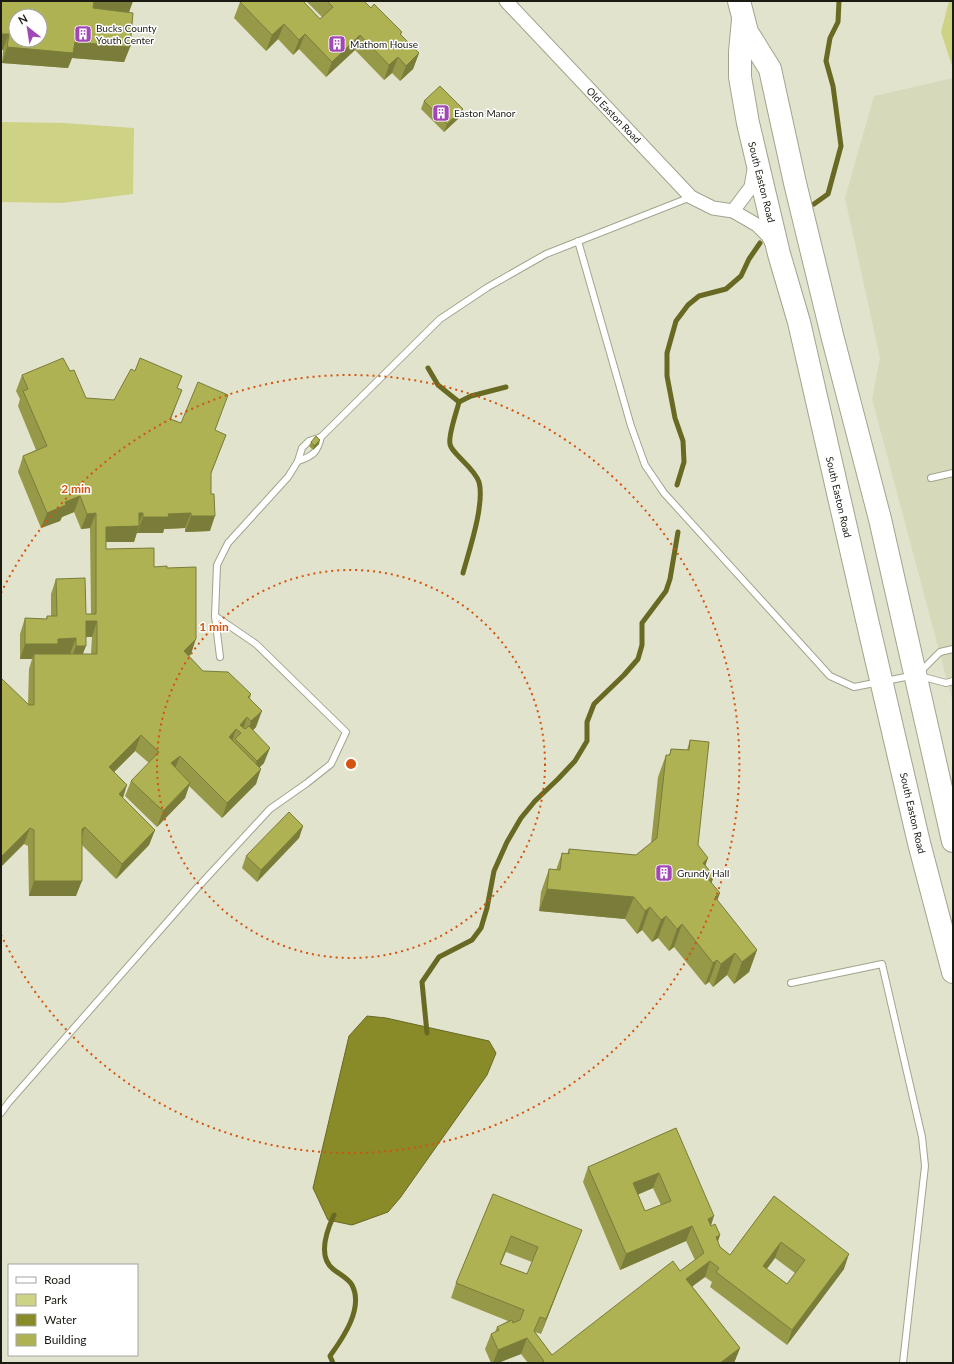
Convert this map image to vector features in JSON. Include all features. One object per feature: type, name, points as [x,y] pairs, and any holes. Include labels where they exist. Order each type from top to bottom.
[{"type":"highway","name":"South Easton Road","points":[[741,11],[740,77],[748,123],[780,254],[799,322],[919,843],[953,972]]},
{"type":"highway","name":"South Easton Road","points":[[741,11],[747,32],[770,69],[795,183],[828,320],[880,518],[953,840]]},
{"type":"street","name":"Old Easton Road","points":[[506,1],[691,197],[713,208],[733,211],[757,225],[768,236],[780,254]]},
{"type":"street","points":[[733,211],[751,187],[754,174],[753,144]]},
{"type":"lane","points":[[298,461],[310,457],[318,449],[321,438],[440,319],[488,287],[546,254],[691,197]]},
{"type":"lane","points":[[578,241],[631,426],[644,465],[664,493],[830,676],[854,687],[916,675],[946,683],[953,681]]},
{"type":"lane","points":[[220,657],[215,616],[217,565],[228,543],[288,477],[298,461],[302,448],[309,441],[321,438]]},
{"type":"lane","points":[[931,478],[953,474]]},
{"type":"lane","points":[[1,1113],[183,904],[270,809],[331,764],[344,737],[346,732],[256,644],[215,616]]},
{"type":"lane","points":[[916,675],[940,652],[953,649]]},
{"type":"lane","points":[[791,983],[882,964],[922,1137],[925,1166],[903,1363]]},
{"type":"shaded area","points":[[953,78],[953,703],[872,399],[880,358],[845,198],[874,96]]},
{"type":"green space","points":[[949,1],[953,1],[953,69],[941,32]]},
{"type":"green space","points":[[1,122],[64,123],[134,128],[133,194],[62,203],[1,202]]},
{"type":"water","points":[[367,1016],[386,1018],[489,1041],[496,1053],[487,1075],[400,1198],[388,1212],[352,1225],[328,1220],[313,1188],[349,1036]]},
{"type":"building","points":[[1,1],[94,1],[93,8],[133,13],[130,47],[75,42],[73,53],[18,48],[48,48],[48,8],[8,8],[8,34],[1,34]]},
{"type":"building","points":[[303,1],[320,19],[333,7],[327,1],[364,1],[371,8],[374,4],[402,32],[400,34],[419,53],[406,66],[398,57],[389,65],[360,35],[332,62],[305,34],[299,40],[284,24],[272,35],[240,2]]},
{"type":"building","points":[[440,86],[463,109],[447,124],[424,101]]},
{"type":"building","points":[[63,358],[70,371],[74,370],[86,398],[114,400],[131,369],[135,371],[140,358],[182,376],[177,388],[182,390],[170,419],[181,423],[198,382],[228,395],[215,430],[226,435],[211,473],[211,494],[214,494],[215,516],[191,516],[191,513],[168,514],[169,517],[143,517],[143,513],[139,513],[139,526],[106,527],[106,549],[154,548],[154,567],[196,567],[196,639],[184,651],[203,671],[228,672],[251,694],[248,697],[262,711],[251,721],[247,717],[240,725],[245,729],[249,726],[270,748],[257,761],[235,739],[241,733],[236,729],[229,737],[261,769],[227,803],[180,756],[171,763],[190,783],[163,811],[131,781],[159,752],[141,735],[109,767],[127,785],[119,794],[155,830],[122,864],[85,827],[82,829],[82,881],[34,881],[34,830],[30,828],[1,857],[1,678],[29,705],[34,705],[34,654],[97,654],[97,621],[86,621],[86,646],[76,646],[76,638],[58,639],[58,644],[25,644],[25,618],[47,619],[47,616],[57,616],[56,579],[85,578],[86,614],[96,614],[96,513],[87,514],[80,496],[65,502],[66,505],[47,513],[23,456],[47,446],[23,391],[28,389],[22,375]]},
{"type":"building","points":[[316,436],[320,440],[314,446],[311,442]]},
{"type":"building","name":"Grundy Hall","points":[[690,740],[709,742],[698,845],[708,858],[703,863],[714,876],[709,880],[720,893],[715,897],[757,950],[742,962],[735,953],[721,964],[717,960],[713,963],[682,924],[677,929],[666,916],[661,920],[650,907],[645,911],[634,897],[547,889],[549,869],[560,870],[562,853],[569,854],[569,849],[636,855],[657,838],[666,755],[670,755],[671,749],[689,750]]},
{"type":"building","points":[[289,812],[303,826],[261,870],[246,856]]},
{"type":"building","points":[[676,1128],[714,1216],[708,1219],[711,1226],[715,1224],[720,1235],[716,1237],[720,1247],[730,1255],[774,1196],[849,1254],[792,1330],[716,1272],[719,1268],[710,1261],[686,1279],[740,1348],[720,1363],[541,1363],[544,1361],[527,1338],[498,1350],[491,1334],[499,1330],[497,1327],[512,1320],[513,1323],[520,1320],[524,1310],[456,1283],[493,1194],[582,1230],[546,1319],[540,1317],[534,1331],[552,1355],[673,1261],[680,1271],[704,1253],[692,1226],[626,1254],[588,1167]],"holes":[[[659,1173],[671,1201],[645,1211],[633,1183]],[[511,1236],[538,1247],[527,1274],[500,1264]],[[781,1242],[805,1260],[787,1284],[763,1266]]]},
{"type":"waterway","points":[[814,204],[828,194],[841,146],[833,86],[826,61],[830,38],[838,22],[839,1]]},
{"type":"waterway","points":[[677,485],[684,462],[683,441],[675,418],[667,376],[667,353],[676,321],[688,305],[699,296],[726,289],[741,276],[749,259],[760,243]]},
{"type":"waterway","points":[[428,368],[438,385],[459,402],[471,396],[506,387]]},
{"type":"waterway","points":[[459,402],[451,429],[450,444],[454,452],[476,476],[479,482],[480,491],[476,528],[463,573]]},
{"type":"waterway","points":[[427,1033],[422,982],[439,957],[472,940],[481,928],[487,908],[494,871],[507,842],[521,818],[535,801],[575,761],[587,741],[587,722],[594,704],[638,659],[642,645],[642,623],[666,591],[670,579],[678,532]]},
{"type":"waterway","points":[[333,1363],[330,1356],[346,1332],[354,1313],[355,1303],[355,1294],[352,1285],[346,1278],[328,1264],[325,1257],[324,1250],[326,1235],[334,1215]]},
{"type":"place","name":"Bucks County Youth Center","points":[[83,34]]},
{"type":"place","name":"Mathom House","points":[[337,44]]},
{"type":"place","name":"Easton Manor","points":[[441,113]]},
{"type":"place","name":"Grundy Hall","points":[[664,873]]}]
